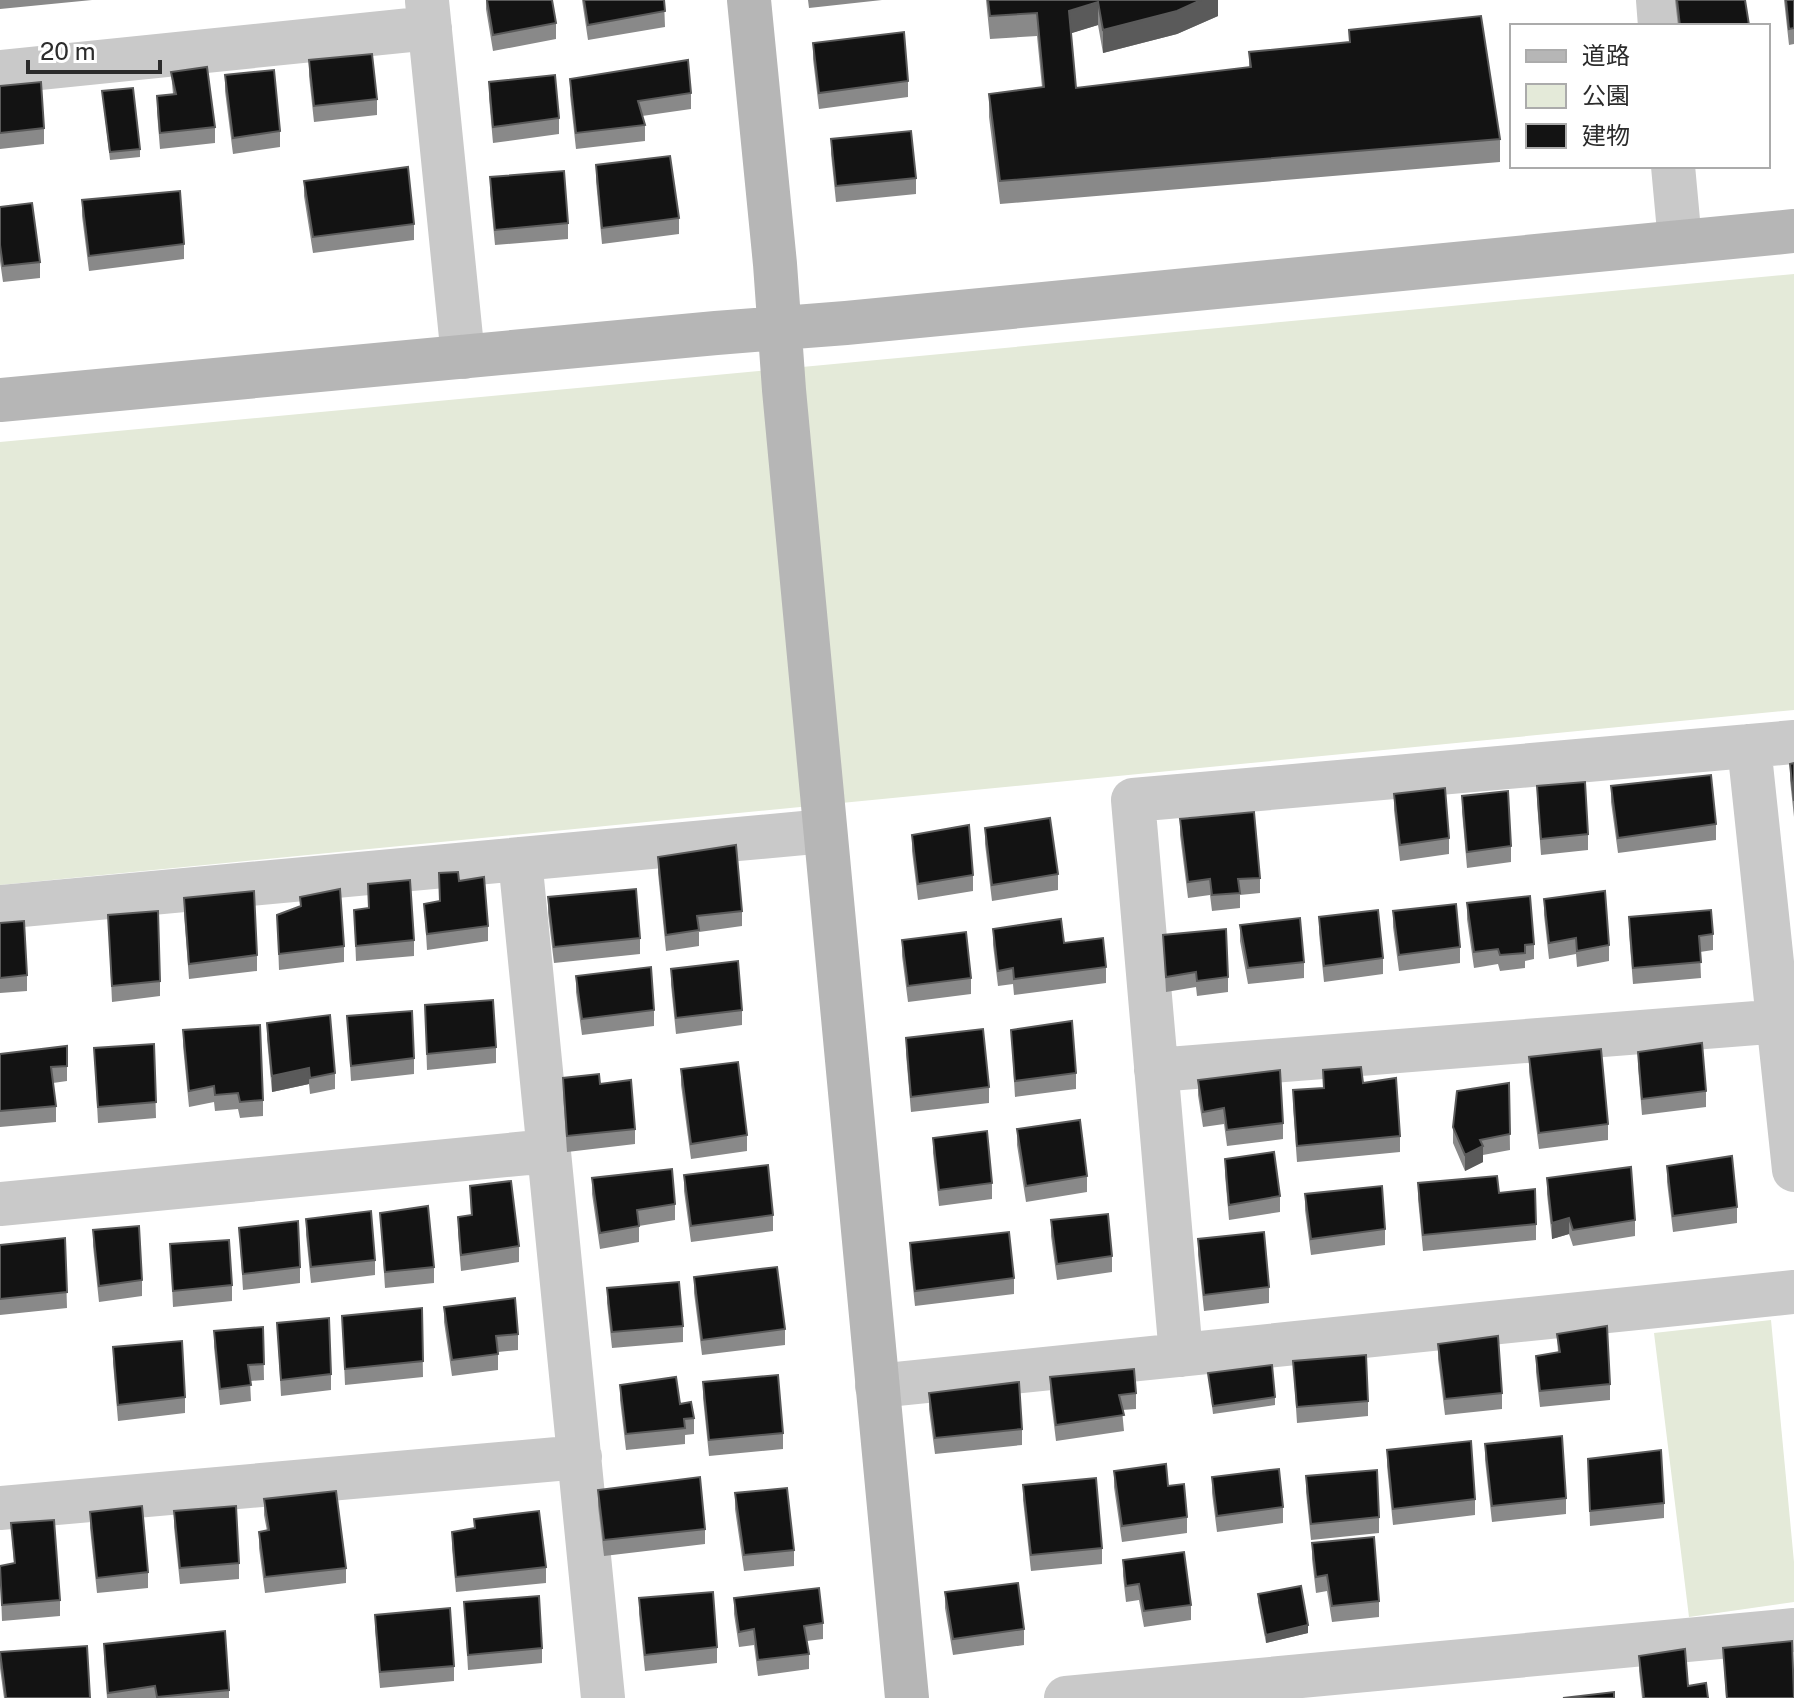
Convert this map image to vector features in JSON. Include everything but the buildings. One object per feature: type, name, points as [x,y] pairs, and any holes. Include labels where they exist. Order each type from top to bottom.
[{"type":"street","points":[[749,0],[907,1698]]},
{"type":"street","points":[[1658,0],[1660,24]]},
{"type":"street","points":[[0,72],[429,14],[463,357]]},
{"type":"street","points":[[1673,168],[1680,242]]},
{"type":"street","points":[[0,400],[1794,231]]},
{"type":"street","points":[[1181,1355],[1133,800],[1794,742]]},
{"type":"street","points":[[1749,746],[1786,1020],[1794,1170]]},
{"type":"street","points":[[0,907],[825,831]]},
{"type":"street","points":[[520,859],[603,1698]]},
{"type":"street","points":[[1156,1070],[1786,1020]]},
{"type":"street","points":[[0,1204],[549,1151]]},
{"type":"street","points":[[877,1386],[1794,1292]]},
{"type":"street","points":[[0,1508],[580,1457]]},
{"type":"street","points":[[1066,1698],[1794,1630]]},
{"type":"green space","points":[[1794,274],[1794,710],[0,885],[0,442]]},
{"type":"green space","points":[[1771,1320],[1794,1562],[1794,1602],[1689,1617],[1654,1333]]}]
